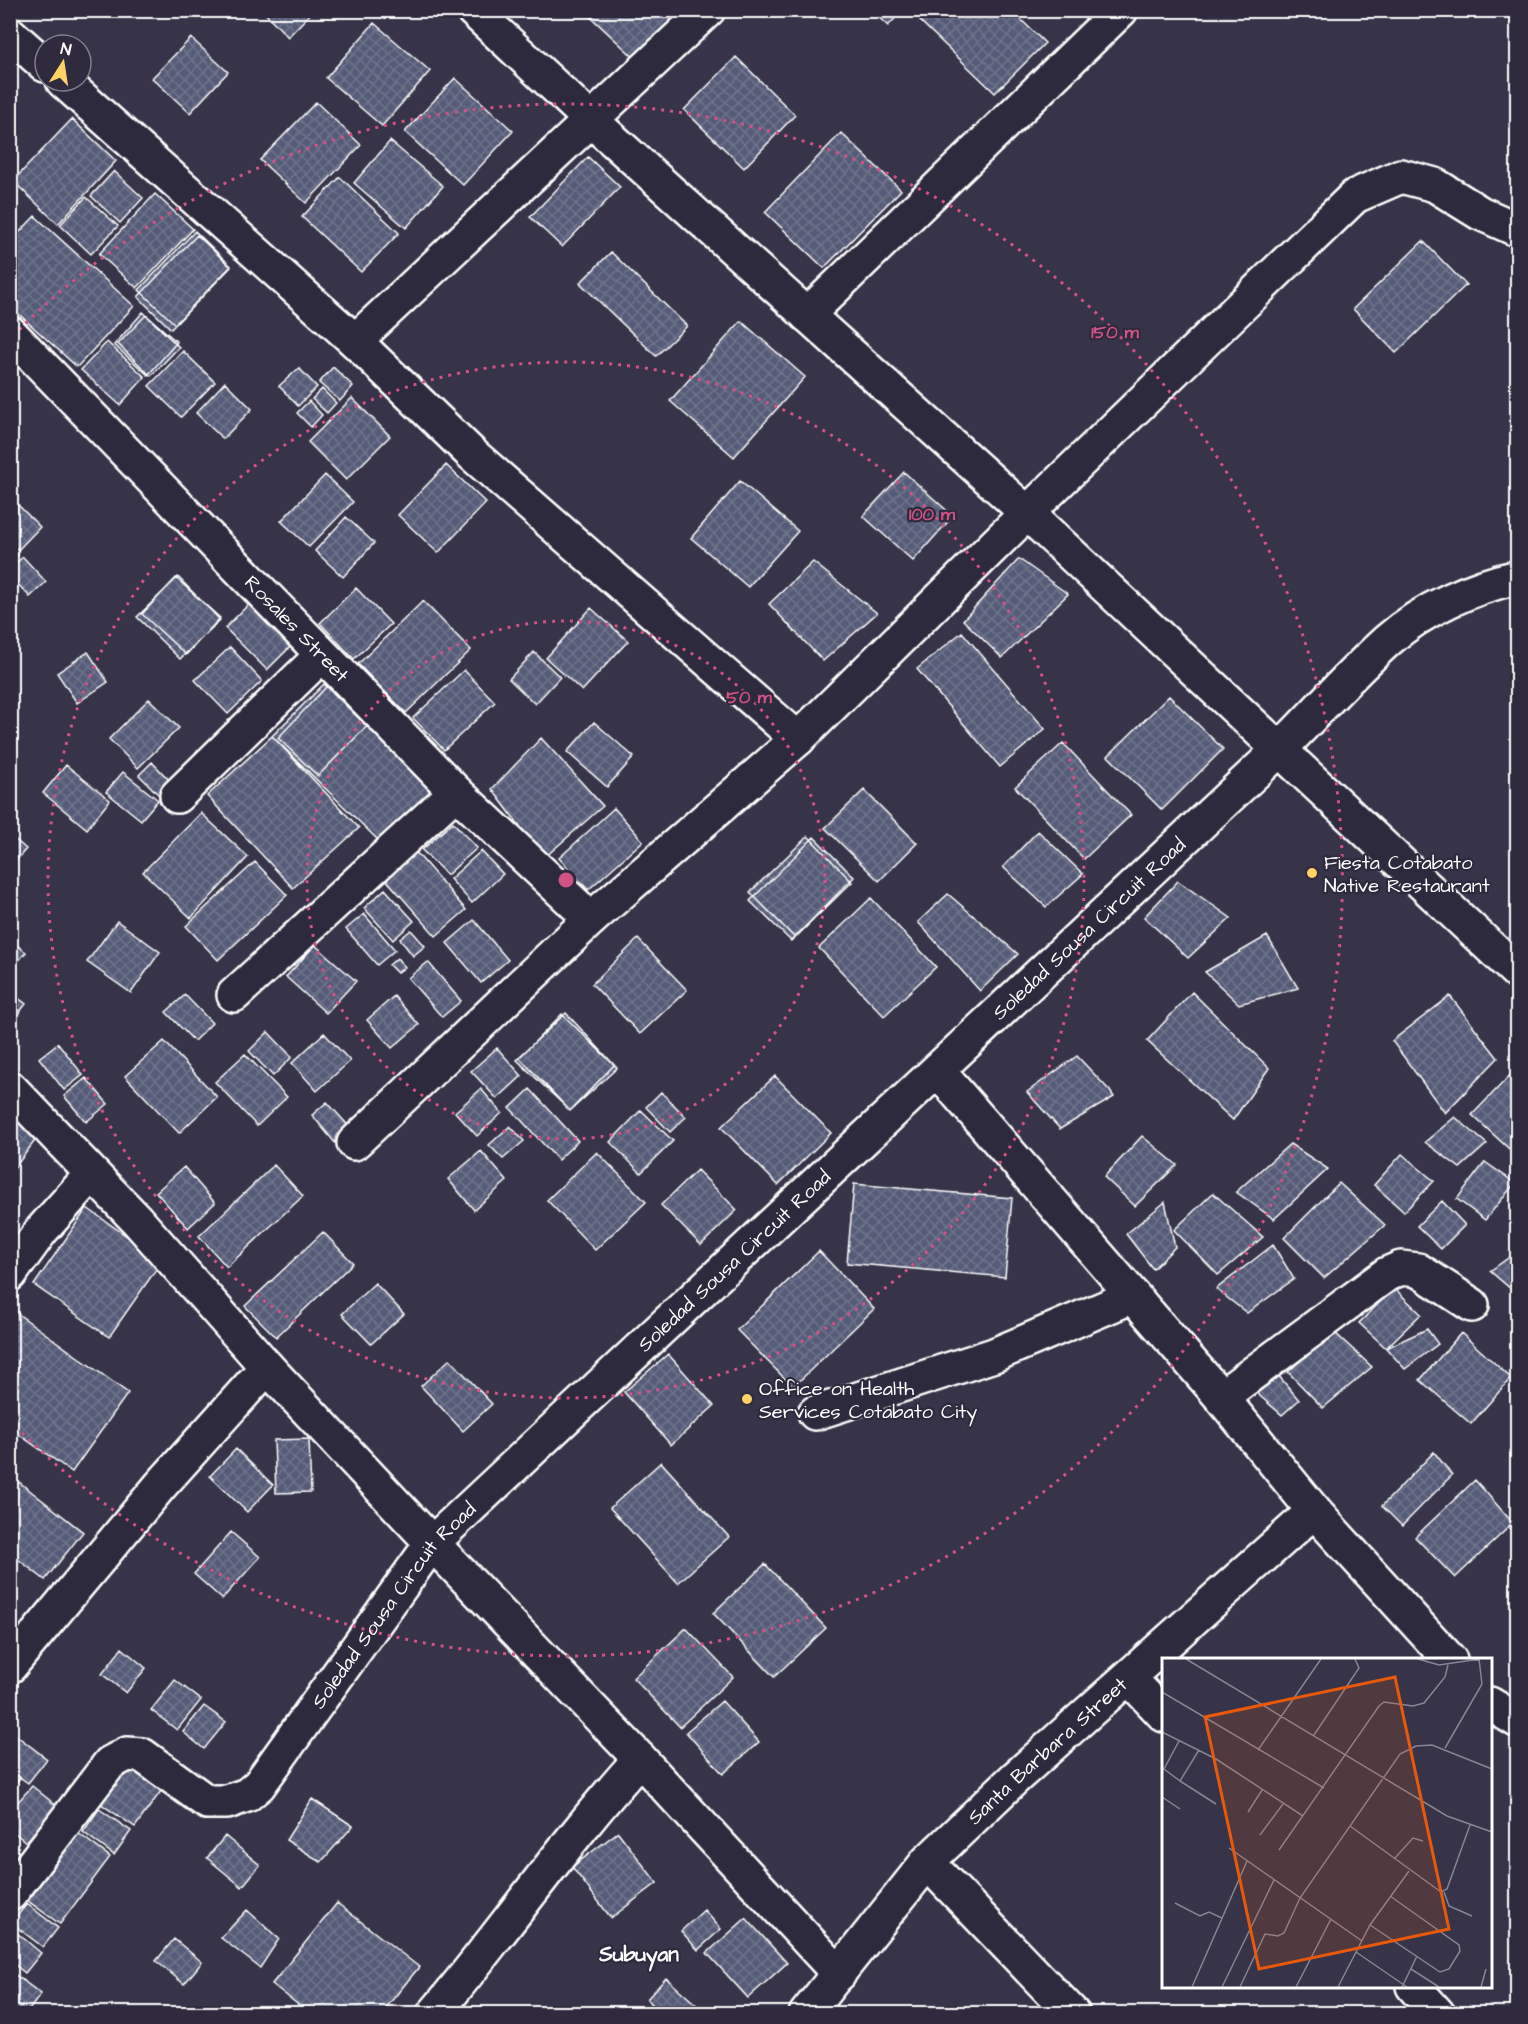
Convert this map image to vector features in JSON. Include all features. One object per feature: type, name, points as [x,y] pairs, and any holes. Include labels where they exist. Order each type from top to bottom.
[{"type":"street","points":[[355,341],[708,10]]},
{"type":"street","points":[[807,315],[1121,10]]},
{"type":"street","points":[[479,12],[592,121],[1027,513],[1278,751],[1518,973]]},
{"type":"street","points":[[10,34],[33,54]]},
{"type":"street","points":[[76,93],[355,341],[472,454],[798,739]]},
{"type":"street","points":[[354,1143],[591,918],[798,739],[1027,513],[1355,196],[1378,184],[1401,176],[1435,185],[1480,213],[1518,230]]},
{"type":"street","name":"Rosales Street","points":[[10,333],[456,792],[591,918]]},
{"type":"street","name":"Soledad Sousa Circuit Road","points":[[10,1894],[110,1763],[127,1754],[142,1755],[207,1802],[227,1802],[247,1795],[259,1785],[432,1544],[1278,751],[1389,639],[1438,605],[1491,583],[1518,577]]},
{"type":"street","points":[[177,796],[322,655]]},
{"type":"street","points":[[234,995],[456,792]]},
{"type":"street","points":[[938,1071],[1221,1397],[1314,1511],[1449,1658]]},
{"type":"street","points":[[10,1088],[137,1220],[267,1367],[432,1544],[640,1759],[838,1974]]},
{"type":"street","points":[[10,1274],[41,1231],[92,1174]]},
{"type":"street","points":[[1221,1397],[1387,1274],[1401,1268],[1418,1270],[1472,1305]]},
{"type":"street","points":[[815,1413],[994,1354],[1133,1296]]},
{"type":"street","points":[[10,1666],[160,1486],[267,1367]]},
{"type":"street","name":"Santa Barbara Street","points":[[806,2013],[927,1862],[1015,1778],[1314,1511]]},
{"type":"street","points":[[1129,1678],[1162,1713]]},
{"type":"street","points":[[1492,1705],[1518,1721]]},
{"type":"street","points":[[434,2013],[482,1957],[605,1798],[640,1759]]},
{"type":"street","points":[[927,1862],[1073,2013]]},
{"type":"street","points":[[1415,1988],[1438,2013]]},
{"type":"building","points":[[262,10],[314,10],[288,37]]},
{"type":"building","points":[[583,10],[689,10],[640,63]]},
{"type":"building","points":[[871,10],[903,10],[888,26]]},
{"type":"building","points":[[930,10],[1011,10],[1045,43],[995,93],[920,21]]},
{"type":"building","points":[[374,23],[430,71],[382,126],[326,78]]},
{"type":"building","points":[[191,38],[228,72],[190,113],[152,78]]},
{"type":"building","points":[[736,57],[795,115],[744,168],[684,110]]},
{"type":"building","points":[[455,78],[513,131],[463,185],[405,132]]},
{"type":"building","points":[[316,102],[361,145],[306,203],[260,160]]},
{"type":"building","points":[[72,119],[116,161],[58,224],[13,181]]},
{"type":"building","points":[[841,133],[901,190],[824,268],[765,212]]},
{"type":"building","points":[[390,141],[443,186],[406,228],[354,183]]},
{"type":"building","points":[[588,157],[620,187],[562,247],[530,217]]},
{"type":"building","points":[[114,171],[143,198],[120,223],[91,196]]},
{"type":"building","points":[[340,177],[399,233],[361,272],[302,217]]},
{"type":"building","points":[[155,194],[193,229],[137,288],[99,254]]},
{"type":"building","points":[[86,197],[118,226],[91,254],[60,225]]},
{"type":"building","points":[[35,216],[134,306],[77,367],[10,306],[10,242]]},
{"type":"building","points":[[195,231],[231,266],[175,324],[139,290]]},
{"type":"building","points":[[197,235],[231,267],[171,329],[138,297]]},
{"type":"building","points":[[1423,241],[1466,285],[1396,353],[1353,309]]},
{"type":"building","points":[[611,252],[687,326],[656,356],[580,283]]},
{"type":"building","points":[[143,312],[177,342],[148,375],[114,345]]},
{"type":"building","points":[[146,315],[179,347],[151,376],[118,344]]},
{"type":"building","points":[[741,321],[805,377],[734,457],[670,401]]},
{"type":"building","points":[[107,342],[145,377],[120,405],[81,370]]},
{"type":"building","points":[[183,351],[215,382],[181,417],[149,386]]},
{"type":"building","points":[[333,367],[353,386],[340,401],[319,383]]},
{"type":"building","points":[[299,368],[317,387],[298,406],[279,386]]},
{"type":"building","points":[[225,382],[252,409],[223,439],[196,413]]},
{"type":"building","points":[[322,389],[336,403],[327,413],[312,399]]},
{"type":"building","points":[[352,398],[390,436],[346,480],[308,442]]},
{"type":"building","points":[[309,401],[322,415],[311,427],[297,413]]},
{"type":"building","points":[[446,465],[486,503],[438,553],[398,515]]},
{"type":"building","points":[[904,472],[953,516],[913,561],[863,516]]},
{"type":"building","points":[[325,475],[353,502],[309,547],[281,521]]},
{"type":"building","points":[[740,481],[798,531],[748,587],[691,538]]},
{"type":"building","points":[[18,505],[40,527],[18,550],[10,543],[10,512]]},
{"type":"building","points":[[346,517],[374,543],[343,577],[315,551]]},
{"type":"building","points":[[10,547],[18,555],[10,563]]},
{"type":"building","points":[[23,557],[46,582],[30,597],[10,576],[10,568]]},
{"type":"building","points":[[1019,559],[1068,594],[1002,658],[963,620]]},
{"type":"building","points":[[813,562],[877,613],[823,661],[769,604]]},
{"type":"building","points":[[178,577],[220,620],[180,659],[137,617]]},
{"type":"building","points":[[176,578],[220,618],[186,655],[142,614]]},
{"type":"building","points":[[356,588],[391,624],[354,659],[320,623]]},
{"type":"building","points":[[253,600],[295,642],[267,670],[225,628]]},
{"type":"building","points":[[423,601],[471,650],[406,713],[358,664]]},
{"type":"building","points":[[591,608],[628,641],[582,691],[546,658]]},
{"type":"building","points":[[962,632],[1045,729],[1000,767],[917,669]]},
{"type":"building","points":[[230,647],[262,681],[228,714],[195,680]]},
{"type":"building","points":[[88,652],[108,682],[77,703],[57,673]]},
{"type":"building","points":[[534,652],[560,677],[535,704],[509,679]]},
{"type":"building","points":[[464,670],[495,702],[444,750],[413,718]]},
{"type":"building","points":[[330,683],[372,721],[318,776],[278,738]]},
{"type":"building","points":[[324,684],[432,790],[380,842],[272,736]]},
{"type":"building","points":[[1169,696],[1223,749],[1162,810],[1108,756]]},
{"type":"building","points":[[149,699],[179,728],[138,768],[109,739]]},
{"type":"building","points":[[594,722],[634,757],[607,787],[567,752]]},
{"type":"building","points":[[272,736],[359,828],[293,888],[207,796]]},
{"type":"building","points":[[541,738],[603,806],[544,858],[492,789]]},
{"type":"building","points":[[1063,743],[1131,815],[1084,859],[1015,787]]},
{"type":"building","points":[[152,762],[173,784],[161,797],[139,775]]},
{"type":"building","points":[[66,765],[110,800],[87,829],[43,793]]},
{"type":"building","points":[[123,772],[158,800],[141,820],[106,792]]},
{"type":"building","points":[[864,790],[917,843],[879,881],[825,828]]},
{"type":"building","points":[[614,808],[643,841],[588,890],[559,858]]},
{"type":"building","points":[[201,813],[248,857],[191,918],[143,872]]},
{"type":"building","points":[[453,822],[477,848],[447,875],[422,850]]},
{"type":"building","points":[[1038,831],[1083,874],[1046,907],[1003,867]]},
{"type":"building","points":[[10,835],[26,849],[10,867]]},
{"type":"building","points":[[808,836],[852,882],[795,938],[750,892]]},
{"type":"building","points":[[814,837],[854,877],[791,941],[750,901]]},
{"type":"building","points":[[415,851],[466,910],[436,936],[384,877]]},
{"type":"building","points":[[481,851],[503,874],[472,903],[450,879]]},
{"type":"building","points":[[255,862],[287,895],[218,960],[186,926]]},
{"type":"building","points":[[1178,881],[1231,918],[1188,958],[1144,917]]},
{"type":"building","points":[[385,889],[414,921],[393,940],[364,908]]},
{"type":"building","points":[[948,894],[1018,954],[980,991],[918,922]]},
{"type":"building","points":[[871,898],[936,967],[884,1016],[819,948]]},
{"type":"building","points":[[364,914],[395,950],[377,965],[346,929]]},
{"type":"building","points":[[474,920],[508,960],[481,983],[447,943]]},
{"type":"building","points":[[117,921],[160,952],[131,993],[87,962]]},
{"type":"building","points":[[411,930],[425,946],[413,956],[400,939]]},
{"type":"building","points":[[1267,936],[1298,988],[1239,1004],[1205,972]]},
{"type":"building","points":[[638,939],[687,990],[640,1034],[592,984]]},
{"type":"building","points":[[10,940],[26,952],[10,971]]},
{"type":"building","points":[[315,945],[356,981],[326,1013],[286,977]]},
{"type":"building","points":[[397,958],[405,967],[397,973],[389,965]]},
{"type":"building","points":[[428,962],[461,1001],[442,1017],[408,978]]},
{"type":"building","points":[[10,992],[26,1004],[10,1024]]},
{"type":"building","points":[[1192,992],[1269,1068],[1233,1120],[1147,1041]]},
{"type":"building","points":[[185,995],[212,1023],[194,1041],[166,1012]]},
{"type":"building","points":[[394,996],[419,1025],[392,1048],[367,1020]]},
{"type":"building","points":[[1450,996],[1498,1058],[1445,1113],[1392,1041]]},
{"type":"building","points":[[566,1013],[617,1068],[570,1111],[519,1057]]},
{"type":"building","points":[[562,1014],[614,1065],[570,1111],[517,1060]]},
{"type":"building","points":[[268,1032],[292,1057],[273,1076],[249,1051]]},
{"type":"building","points":[[324,1033],[350,1061],[317,1091],[292,1063]]},
{"type":"building","points":[[164,1041],[217,1097],[179,1133],[125,1076]]},
{"type":"building","points":[[58,1043],[83,1075],[64,1090],[39,1058]]},
{"type":"building","points":[[497,1048],[522,1076],[497,1099],[471,1071]]},
{"type":"building","points":[[245,1054],[287,1097],[257,1126],[215,1082]]},
{"type":"building","points":[[1077,1056],[1114,1097],[1060,1129],[1027,1092]]},
{"type":"building","points":[[1518,1068],[1518,1157],[1472,1115]]},
{"type":"building","points":[[775,1076],[831,1133],[778,1185],[721,1127]]},
{"type":"building","points":[[86,1078],[108,1104],[86,1122],[64,1096]]},
{"type":"building","points":[[481,1089],[502,1113],[477,1136],[455,1112]]},
{"type":"building","points":[[530,1089],[578,1141],[558,1160],[510,1108]]},
{"type":"building","points":[[661,1092],[686,1117],[670,1132],[646,1107]]},
{"type":"building","points":[[327,1102],[353,1131],[336,1144],[312,1115]]},
{"type":"building","points":[[641,1110],[673,1141],[641,1173],[610,1142]]},
{"type":"building","points":[[10,1112],[40,1134],[10,1174]]},
{"type":"building","points":[[1455,1117],[1487,1144],[1460,1168],[1425,1142]]},
{"type":"building","points":[[510,1126],[524,1141],[503,1159],[489,1145]]},
{"type":"building","points":[[1142,1136],[1177,1165],[1135,1206],[1104,1177]]},
{"type":"building","points":[[1290,1144],[1328,1169],[1274,1219],[1236,1192]]},
{"type":"building","points":[[481,1151],[507,1181],[474,1210],[448,1179]]},
{"type":"building","points":[[597,1152],[646,1202],[595,1250],[547,1200]]},
{"type":"building","points":[[1402,1154],[1434,1181],[1404,1212],[1374,1185]]},
{"type":"building","points":[[1485,1162],[1515,1183],[1485,1220],[1457,1199]]},
{"type":"building","points":[[274,1165],[303,1196],[227,1267],[199,1236]]},
{"type":"building","points":[[184,1167],[215,1203],[188,1228],[156,1192]]},
{"type":"building","points":[[697,1170],[737,1210],[701,1245],[661,1205]]},
{"type":"building","points":[[1339,1183],[1385,1225],[1324,1278],[1284,1238]]},
{"type":"building","points":[[854,1184],[1012,1198],[1005,1277],[847,1263]]},
{"type":"building","points":[[1213,1193],[1263,1237],[1218,1275],[1174,1230]]},
{"type":"building","points":[[1442,1201],[1465,1225],[1441,1249],[1417,1226]]},
{"type":"building","points":[[1165,1202],[1175,1247],[1153,1269],[1126,1234]]},
{"type":"building","points":[[87,1208],[162,1261],[109,1337],[34,1285]]},
{"type":"building","points":[[323,1232],[353,1263],[276,1337],[245,1306]]},
{"type":"building","points":[[1273,1245],[1294,1279],[1247,1313],[1216,1289]]},
{"type":"building","points":[[819,1251],[874,1309],[793,1387],[737,1330]]},
{"type":"building","points":[[1518,1251],[1518,1295],[1490,1271]]},
{"type":"building","points":[[375,1283],[404,1314],[371,1344],[342,1314]]},
{"type":"building","points":[[1394,1288],[1421,1314],[1386,1348],[1359,1323]]},
{"type":"building","points":[[14,1311],[128,1393],[72,1472],[10,1428],[10,1316]]},
{"type":"building","points":[[1427,1329],[1438,1344],[1405,1369],[1386,1348]]},
{"type":"building","points":[[1333,1331],[1372,1367],[1323,1408],[1288,1372]]},
{"type":"building","points":[[1461,1333],[1511,1378],[1471,1424],[1420,1380]]},
{"type":"building","points":[[668,1354],[714,1406],[671,1445],[624,1392]]},
{"type":"building","points":[[450,1359],[492,1404],[463,1431],[421,1386]]},
{"type":"building","points":[[1273,1369],[1299,1400],[1282,1415],[1254,1391]]},
{"type":"building","points":[[309,1439],[311,1492],[276,1493],[274,1440]]},
{"type":"building","points":[[236,1449],[273,1485],[247,1512],[210,1476]]},
{"type":"building","points":[[1434,1452],[1452,1475],[1402,1526],[1382,1506]]},
{"type":"building","points":[[661,1462],[729,1537],[678,1583],[610,1508]]},
{"type":"building","points":[[1475,1480],[1513,1523],[1455,1578],[1415,1537]]},
{"type":"building","points":[[19,1482],[83,1532],[45,1580],[10,1553],[10,1493]]},
{"type":"building","points":[[231,1532],[260,1557],[222,1599],[194,1574]]},
{"type":"building","points":[[765,1564],[826,1628],[774,1677],[713,1613]]},
{"type":"building","points":[[686,1628],[733,1677],[680,1727],[633,1678]]},
{"type":"building","points":[[122,1648],[146,1668],[126,1693],[102,1674]]},
{"type":"building","points":[[175,1680],[201,1700],[177,1730],[151,1710]]},
{"type":"building","points":[[722,1701],[759,1742],[723,1774],[686,1732]]},
{"type":"building","points":[[204,1706],[226,1722],[204,1749],[183,1732]]},
{"type":"building","points":[[17,1736],[47,1759],[28,1783],[10,1770],[10,1740]]},
{"type":"building","points":[[129,1764],[164,1787],[135,1827],[101,1804]]},
{"type":"building","points":[[10,1770],[20,1778],[10,1789]]},
{"type":"building","points":[[32,1786],[57,1806],[26,1842],[10,1829],[10,1811]]},
{"type":"building","points":[[312,1799],[353,1826],[321,1862],[286,1840]]},
{"type":"building","points":[[99,1809],[131,1831],[114,1855],[83,1832]]},
{"type":"building","points":[[618,1832],[657,1883],[611,1918],[572,1867]]},
{"type":"building","points":[[78,1833],[110,1857],[60,1924],[28,1901]]},
{"type":"building","points":[[225,1836],[260,1865],[242,1887],[207,1858]]},
{"type":"building","points":[[337,1903],[419,1967],[381,2014],[310,2014],[272,1984]]},
{"type":"building","points":[[27,1904],[58,1928],[43,1947],[11,1923]]},
{"type":"building","points":[[247,1910],[279,1939],[260,1968],[221,1938]]},
{"type":"building","points":[[704,1910],[721,1929],[698,1950],[681,1931]]},
{"type":"building","points":[[746,1918],[787,1963],[748,1998],[707,1953]]},
{"type":"building","points":[[10,1927],[41,1953],[25,1973],[10,1961]]},
{"type":"building","points":[[174,1939],[202,1962],[184,1984],[156,1961]]},
{"type":"building","points":[[10,1971],[41,1994],[26,2014],[18,2014],[10,2007]]},
{"type":"building","points":[[666,1978],[700,2008],[694,2014],[662,2014],[647,1999]]},
{"type":"place","name":"Fiesta Cotabato Native Restaurant","points":[[1312,873]]},
{"type":"place","name":"Office on Health Services Cotabato City","points":[[747,1399]]},
{"type":"district","name":"Subuyan","points":[[639,1954]]}]
